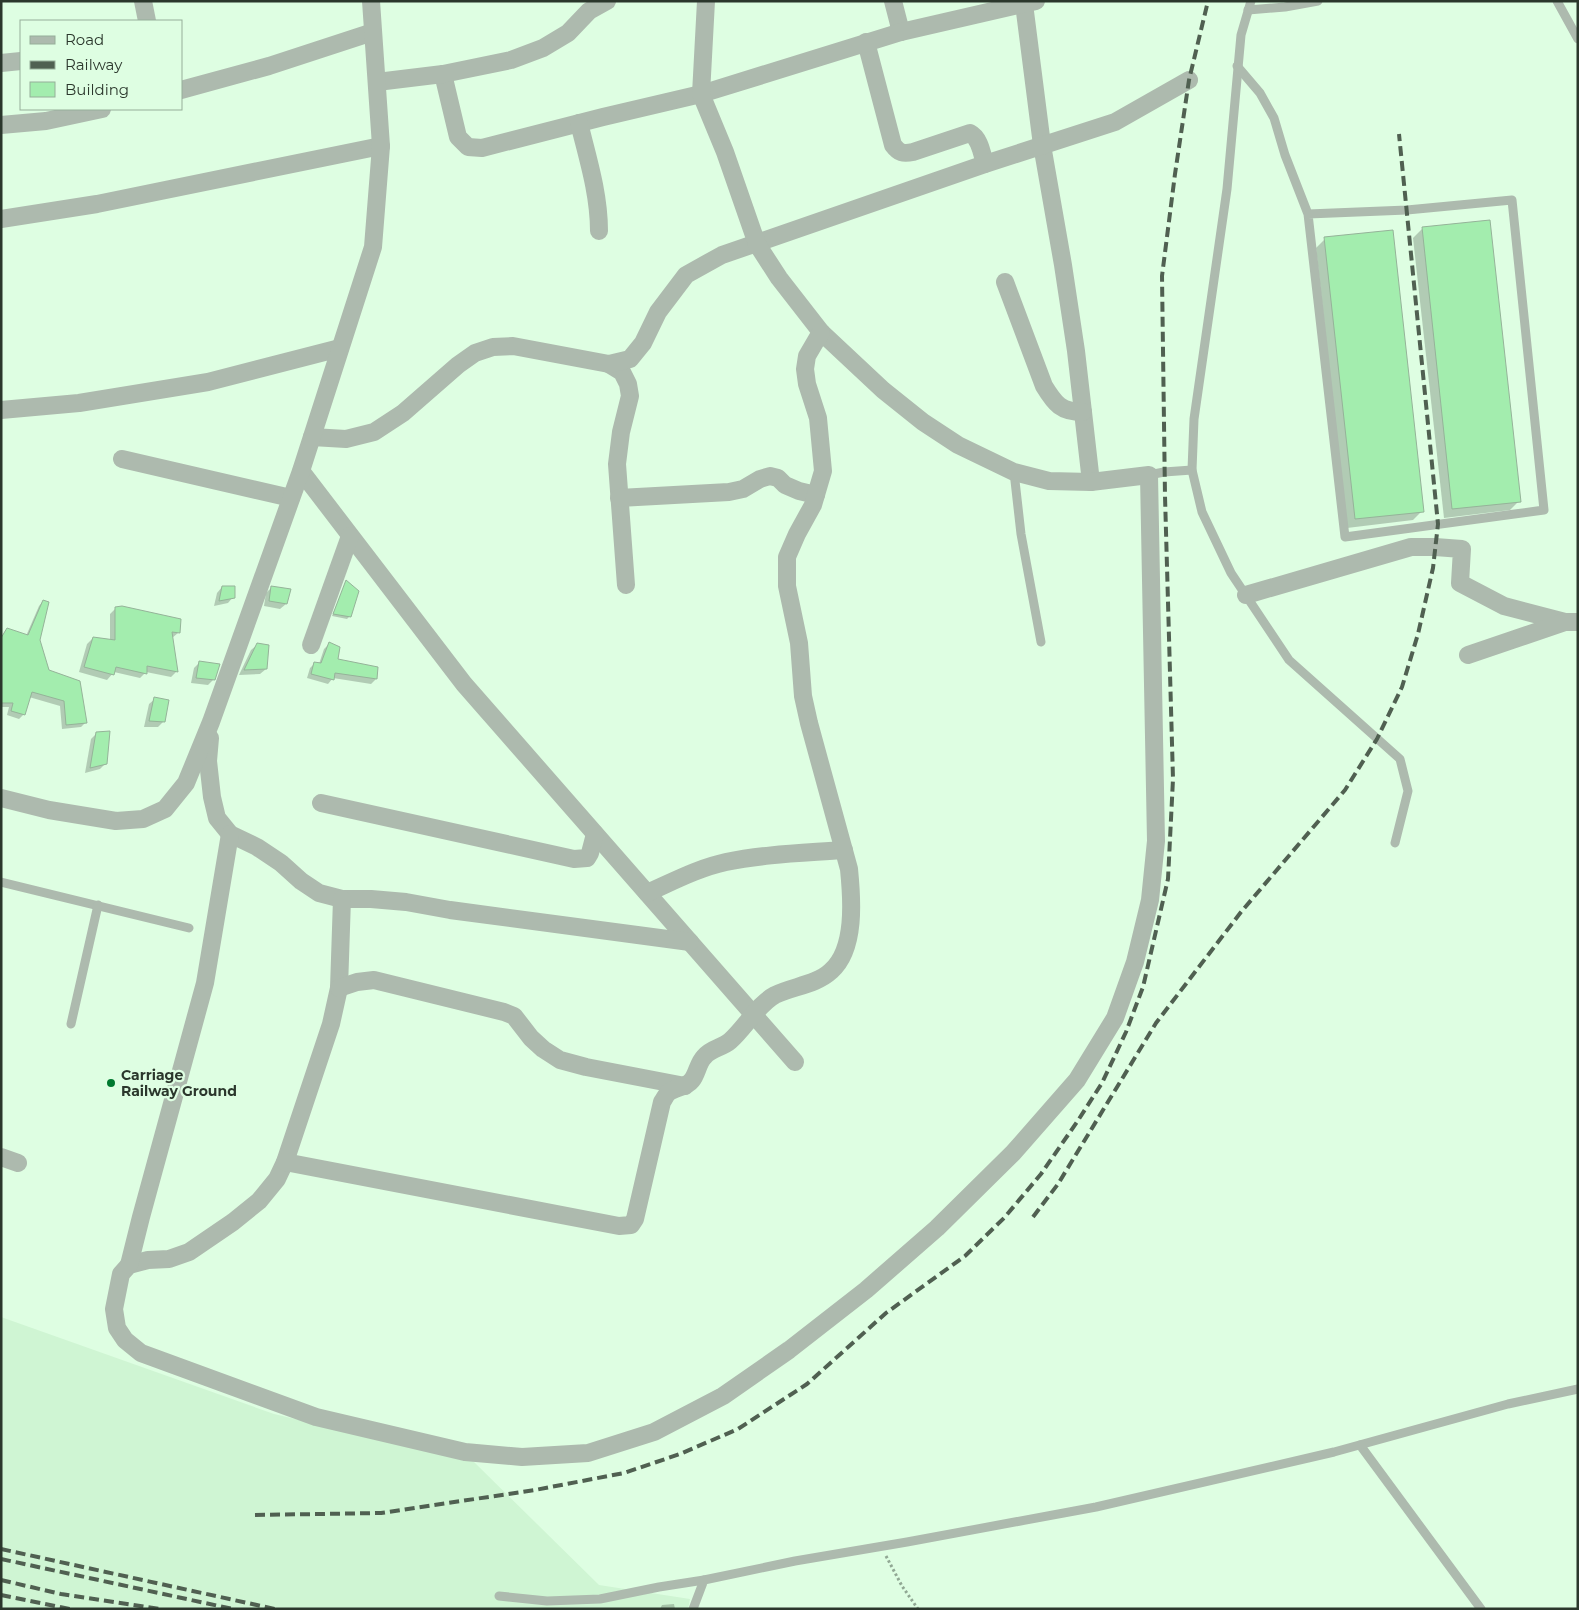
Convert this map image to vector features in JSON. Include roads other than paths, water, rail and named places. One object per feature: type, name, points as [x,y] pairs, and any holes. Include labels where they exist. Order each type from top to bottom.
[{"type":"street","points":[[143,1],[147,20]]},
{"type":"street","points":[[1,798],[49,810],[116,820],[143,820],[165,809],[186,783],[211,722],[301,471],[373,247],[381,146],[371,1]]},
{"type":"street","points":[[377,82],[443,74],[511,60],[543,48],[568,33],[590,11],[607,1]]},
{"type":"street","points":[[230,834],[205,983],[129,1265],[121,1274],[114,1309],[117,1328],[125,1340],[141,1353],[316,1417],[465,1452],[522,1457],[588,1453],[654,1432],[724,1396],[789,1350],[866,1290],[937,1228],[1013,1153],[1077,1080],[1115,1018],[1135,962],[1150,900],[1156,841],[1149,475],[1091,482],[1049,481],[1014,472],[958,444],[922,422],[883,390],[821,332],[779,278],[758,244],[701,94],[706,1]]},
{"type":"street","points":[[893,1],[901,32]]},
{"type":"street","points":[[443,74],[458,137],[468,147],[482,148],[701,94],[901,32],[1030,3],[1042,145],[1063,265],[1091,482]]},
{"type":"street","points":[[182,90],[268,66],[373,32]]},
{"type":"street","points":[[866,42],[893,145],[898,151],[904,154],[913,152],[970,133],[977,140],[985,164]]},
{"type":"street","points":[[1,63],[20,61]]},
{"type":"street","points":[[609,364],[630,359],[643,343],[658,312],[686,276],[722,255],[758,244],[836,214],[1115,122],[1189,80]]},
{"type":"street","points":[[1,125],[46,121],[97,110]]},
{"type":"street","points":[[579,123],[596,189],[600,231]]},
{"type":"street","points":[[1,219],[97,204],[381,146]]},
{"type":"street","points":[[1005,282],[1044,386],[1051,398],[1060,408],[1070,412],[1083,412]]},
{"type":"street","points":[[284,1162],[626,1226],[631,1225],[635,1218],[662,1102],[668,1093],[685,1086],[692,1080],[703,1057],[711,1050],[728,1043],[764,1003],[775,995],[818,979],[831,972],[840,960],[847,943],[851,923],[849,869],[803,696],[799,643],[787,586],[787,557],[813,505],[823,471],[818,418],[807,384],[805,369],[807,356],[821,332]]},
{"type":"street","points":[[312,438],[346,440],[374,432],[403,413],[458,365],[475,354],[493,347],[513,346],[609,364],[622,372],[628,384],[630,396],[621,432],[617,464],[626,585]]},
{"type":"street","points":[[1,410],[79,403],[208,382],[340,348]]},
{"type":"street","points":[[122,459],[291,498]]},
{"type":"street","points":[[301,471],[464,684],[795,1062]]},
{"type":"street","points":[[619,498],[743,490],[760,479],[770,476],[778,478],[785,485],[798,491],[816,495]]},
{"type":"street","points":[[311,645],[350,536]]},
{"type":"street","points":[[1246,596],[1411,547],[1435,547],[1462,550],[1460,583],[1504,606],[1571,622]]},
{"type":"street","points":[[1468,655],[1571,622]]},
{"type":"street","points":[[211,722],[208,761],[212,797],[217,818],[230,834],[257,847],[281,863],[319,894],[342,899],[406,902],[450,910],[690,942]]},
{"type":"street","points":[[321,803],[574,859],[587,858],[595,834]]},
{"type":"street","points":[[647,893],[700,870],[724,862],[844,850]]},
{"type":"street","points":[[129,1265],[148,1260],[169,1259],[189,1252],[233,1222],[259,1201],[276,1179],[284,1162],[331,1024],[339,988],[342,899]]},
{"type":"street","points":[[339,988],[357,982],[374,980],[504,1012],[514,1016],[531,1038],[543,1049],[560,1060],[586,1067],[685,1086]]},
{"type":"street","points":[[1,1157],[18,1164]]},
{"type":"lane","points":[[1318,1],[1284,7],[1249,6],[1241,36],[1237,66],[1227,189],[1194,419],[1192,470],[1202,512],[1231,573],[1289,660],[1400,758],[1408,791],[1395,842]]},
{"type":"lane","points":[[1557,1],[1578,40]]},
{"type":"lane","points":[[1237,66],[1260,93],[1274,118],[1285,155],[1308,214],[1345,538],[1544,510],[1512,200],[1407,210],[1308,214]]},
{"type":"lane","points":[[1149,475],[1192,470]]},
{"type":"lane","points":[[1014,472],[1021,534],[1041,642]]},
{"type":"lane","points":[[1,882],[189,928]]},
{"type":"lane","points":[[71,1024],[98,905]]},
{"type":"lane","points":[[499,1596],[547,1601],[600,1599],[704,1580],[795,1560],[1096,1507],[1360,1445],[1508,1404],[1578,1388]]},
{"type":"lane","points":[[1360,1445],[1481,1609]]},
{"type":"lane","points":[[693,1609],[704,1580]]},
{"type":"railway","points":[[255,1515],[381,1513],[535,1490],[624,1473],[680,1454],[738,1429],[807,1384],[886,1313],[965,1256],[1004,1218],[1041,1174],[1102,1083],[1126,1032],[1143,987],[1168,879],[1173,779],[1165,496],[1162,276],[1189,80],[1208,1]]},
{"type":"railway","points":[[1033,1217],[1058,1184],[1156,1023],[1241,912],[1345,790],[1377,739],[1402,687],[1418,634],[1433,568],[1438,524],[1399,134]]},
{"type":"railway","points":[[1,1549],[275,1609]]},
{"type":"railway","points":[[1,1559],[233,1609]]},
{"type":"railway","points":[[1,1580],[61,1594],[160,1609]]},
{"type":"railway","points":[[1,1595],[70,1609]]},
{"type":"place","name":"Carriage Railway Ground","points":[[111,1083]]}]
